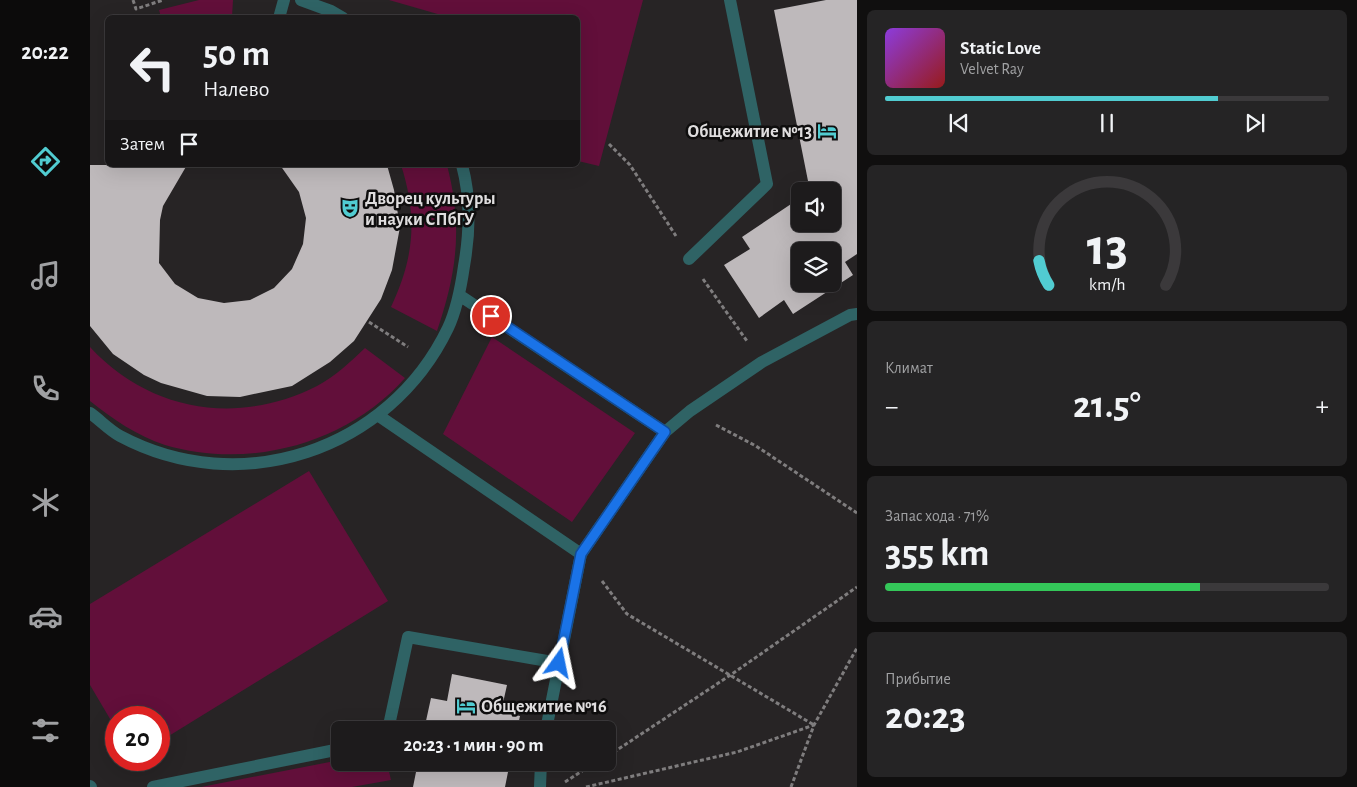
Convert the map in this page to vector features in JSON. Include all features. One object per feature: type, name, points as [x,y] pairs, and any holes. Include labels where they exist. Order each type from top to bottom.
[{"type":"lane","points":[[280,15],[284,0]]},
{"type":"lane","points":[[301,0],[338,15]]},
{"type":"lane","points":[[689,259],[767,184],[730,0]]},
{"type":"lane","points":[[90,413],[118,435],[152,450],[194,461],[237,465],[278,460],[314,450],[348,435],[379,416],[408,389],[430,361],[448,327],[459,295],[468,243],[468,190],[462,167]]},
{"type":"lane","points":[[459,295],[665,432]]},
{"type":"lane","points":[[548,721],[581,554],[665,432],[690,411],[762,362],[850,315],[857,314]]},
{"type":"lane","points":[[379,416],[581,554]]},
{"type":"lane","points":[[390,721],[408,637],[559,663]]},
{"type":"lane","points":[[153,787],[331,751]]},
{"type":"lane","points":[[540,787],[541,771]]},
{"type":"path","points":[[133,0],[136,10],[163,0]]},
{"type":"path","points":[[369,322],[430,361]]},
{"type":"path","points":[[690,411],[756,446],[857,513]]},
{"type":"path","points":[[581,554],[627,614],[732,674],[814,725]]},
{"type":"path","points":[[616,751],[732,674],[857,587]]},
{"type":"path","points":[[791,787],[814,725],[857,648]]},
{"type":"path","points":[[586,787],[737,752],[814,725]]},
{"type":"path","points":[[557,787],[582,771]]},
{"type":"shaded area","points":[[199,0],[233,0],[232,15],[160,15],[159,10]]},
{"type":"shaded area","points":[[389,0],[643,0],[599,166],[580,161],[580,15],[441,15]]},
{"type":"shaded area","points":[[402,167],[447,167],[455,209],[456,249],[449,289],[437,331],[391,307],[405,272],[409,255],[411,220]]},
{"type":"shaded area","points":[[492,337],[635,433],[572,522],[443,434]]},
{"type":"shaded area","points":[[90,347],[114,369],[140,386],[167,398],[196,406],[226,408],[257,406],[287,398],[324,382],[365,348],[405,378],[381,401],[355,420],[326,435],[295,446],[263,452],[230,454],[197,452],[165,445],[145,437],[116,420],[90,401]]},
{"type":"shaded area","points":[[309,471],[388,601],[170,735],[170,706],[105,706],[105,710],[90,685],[90,604]]},
{"type":"shaded area","points":[[331,762],[331,771],[389,771],[391,780],[352,787],[201,787]]},
{"type":"building","name":"Общежитие №13","points":[[826,0],[857,0],[857,254],[845,262],[853,275],[841,283],[841,242],[791,242],[791,292],[827,292],[793,314],[784,300],[759,318],[724,265],[750,249],[742,237],[791,204],[791,232],[841,232],[841,182],[808,182],[774,10]]},
{"type":"building","name":"Дворец культуры и науки СПбГУ","points":[[90,165],[105,165],[105,167],[186,167],[163,206],[160,220],[159,263],[175,284],[198,298],[224,303],[250,300],[274,288],[292,269],[303,244],[306,218],[299,192],[281,167],[388,167],[394,190],[400,227],[392,270],[381,299],[354,341],[330,362],[292,386],[240,397],[207,396],[161,383],[144,375],[113,354],[90,326]]},
{"type":"building","name":"Общежитие №16","points":[[452,674],[507,685],[501,712],[520,716],[519,721],[426,721],[431,698],[447,701]]},
{"type":"building","points":[[416,771],[508,771],[505,787],[413,787]]},
{"type":"place","name":"Общежитие №13","points":[[827,131]]},
{"type":"place","name":"Дворец культуры и науки СПбГУ","points":[[350,208]]},
{"type":"place","name":"Общежитие №16","points":[[466,706]]},
{"type":"route","points":[[491,316],[665,432],[581,554],[559,663]]}]
